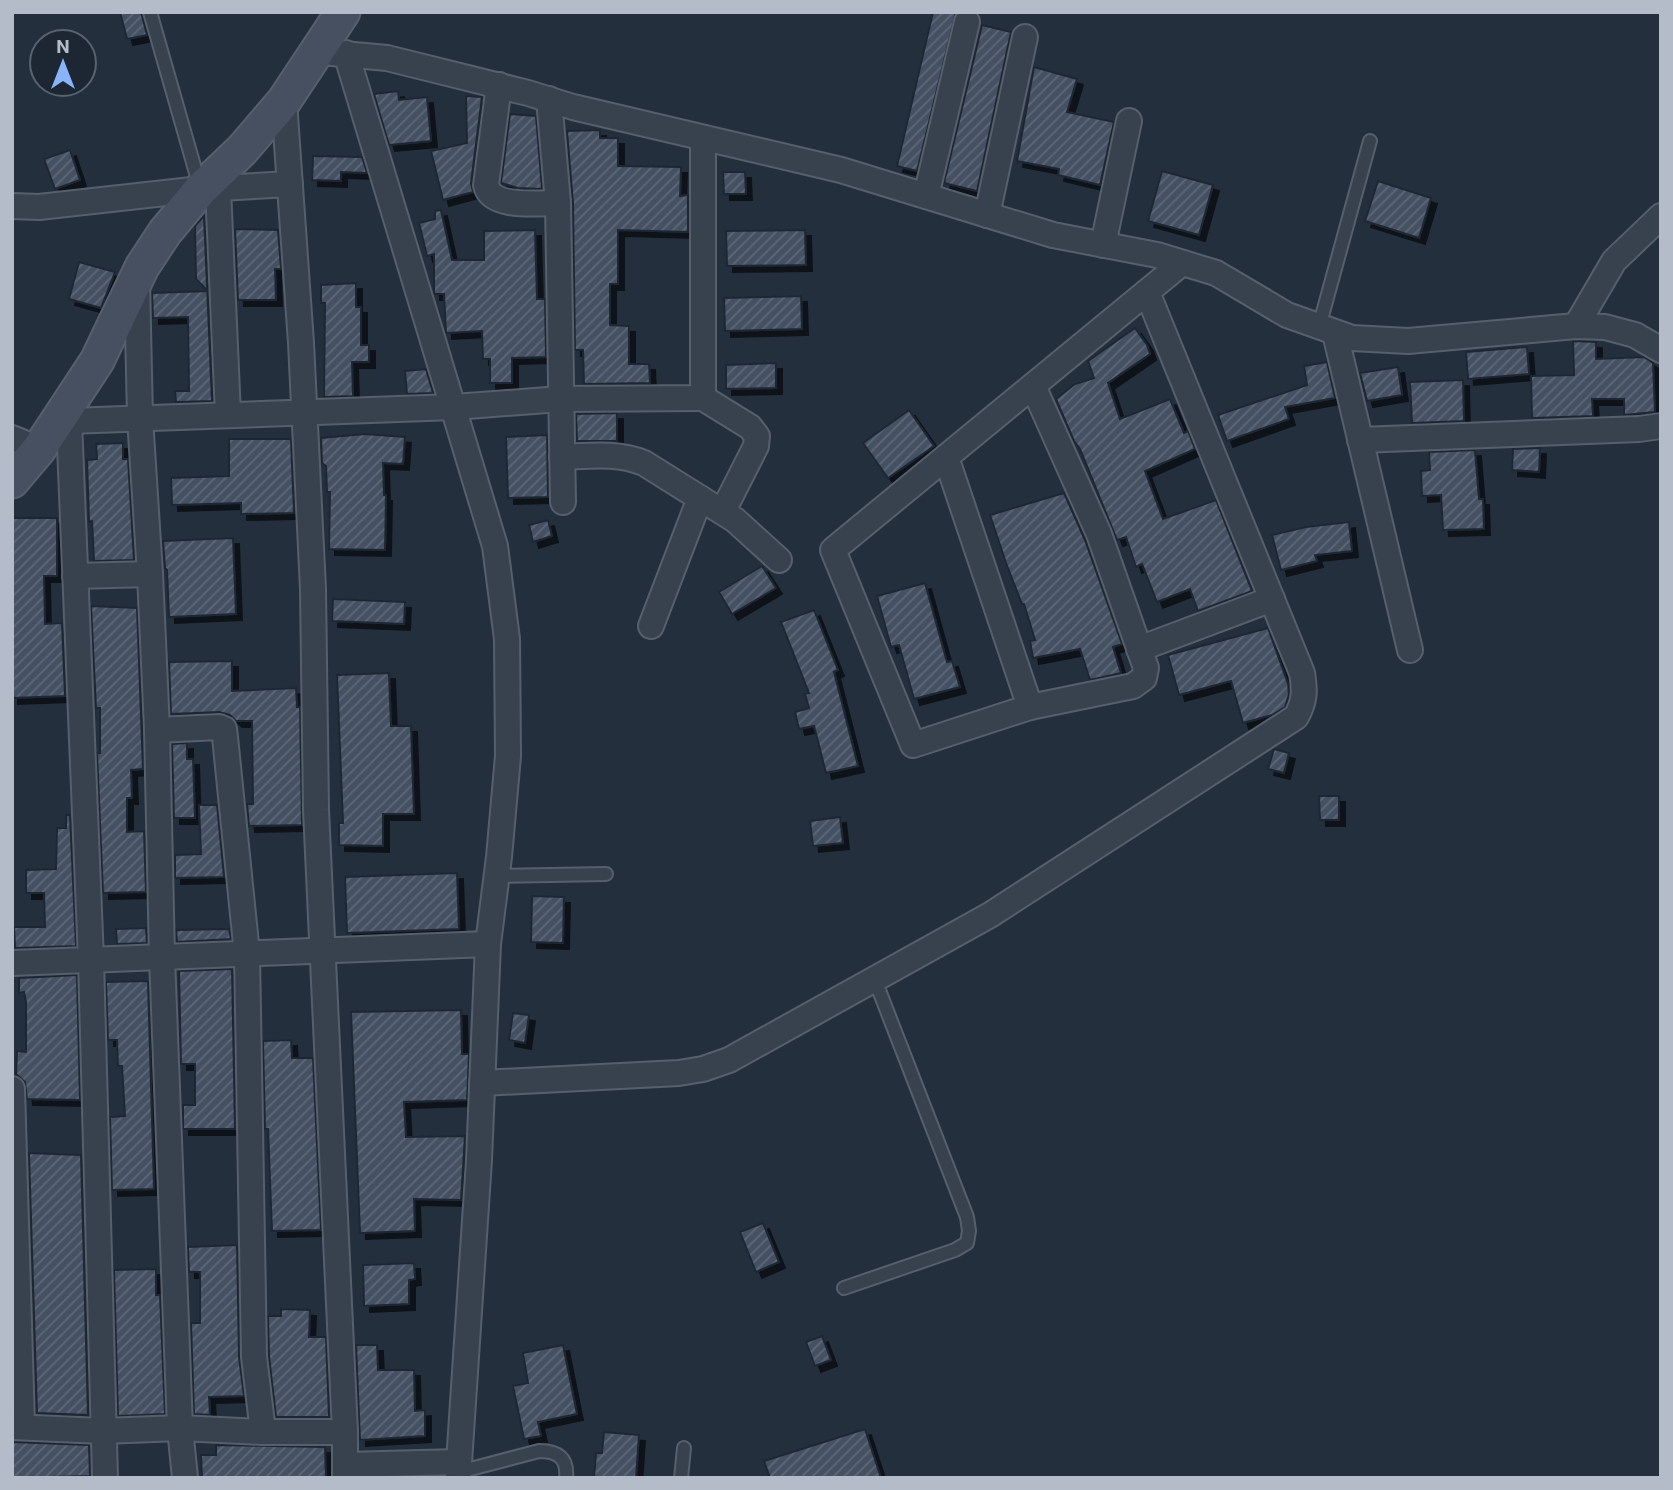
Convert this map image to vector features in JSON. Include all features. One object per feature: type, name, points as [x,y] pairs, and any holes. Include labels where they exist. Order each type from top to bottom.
[{"type":"main road","points":[[12,481],[26,444],[65,417],[97,361],[137,278],[165,232],[209,189],[284,101],[333,32]]},
{"type":"street","points":[[926,196],[967,22]]},
{"type":"street","points":[[333,32],[387,58],[841,170],[1053,235],[1157,255],[1216,274],[1287,315],[1352,338],[1408,341],[1576,326],[1605,327],[1635,335],[1661,350]]},
{"type":"street","points":[[284,101],[313,589],[316,810],[345,1471],[459,1471],[488,944],[508,756],[506,639],[495,546],[454,407],[333,32]]},
{"type":"street","points":[[987,215],[1025,37]]},
{"type":"street","points":[[499,85],[486,185],[488,193],[503,202],[558,203]]},
{"type":"street","points":[[549,99],[558,203],[563,502]]},
{"type":"street","points":[[1103,245],[1129,121]]},
{"type":"street","points":[[704,138],[704,398]]},
{"type":"street","points":[[12,206],[39,207],[209,189],[290,184]]},
{"type":"street","points":[[209,189],[228,415]]},
{"type":"street","points":[[1576,326],[1614,261],[1661,216]]},
{"type":"street","points":[[1033,386],[1099,534],[1146,668],[1144,678],[1133,686],[1030,707],[913,745],[833,550],[1182,263]]},
{"type":"street","points":[[137,278],[140,418],[157,730],[162,957],[180,1428],[185,1478]]},
{"type":"street","points":[[482,1083],[679,1073],[703,1069],[729,1060],[990,915],[1296,717],[1303,704],[1305,690],[1302,673],[1147,292]]},
{"type":"street","points":[[1327,330],[1360,440],[1410,650]]},
{"type":"street","points":[[105,1478],[91,960],[75,576],[65,417],[140,418],[304,413],[454,407],[560,399],[704,398],[750,427],[757,436],[756,446],[723,511]]},
{"type":"street","points":[[1360,440],[1661,426]]},
{"type":"street","points":[[562,457],[629,457],[723,511],[779,560]]},
{"type":"street","points":[[946,457],[1030,707]]},
{"type":"street","points":[[651,626],[700,498]]},
{"type":"street","points":[[75,576],[150,574]]},
{"type":"street","points":[[1139,649],[1272,599]]},
{"type":"street","points":[[157,730],[224,729],[247,954],[254,1357],[263,1432]]},
{"type":"street","points":[[12,963],[488,944]]},
{"type":"street","points":[[12,1089],[17,1426],[103,1431],[180,1428],[345,1432]]},
{"type":"lane","points":[[149,12],[209,189]]},
{"type":"lane","points":[[1327,330],[1370,141]]},
{"type":"lane","points":[[497,876],[606,874]]},
{"type":"lane","points":[[844,1288],[955,1250],[967,1243],[970,1231],[967,1217],[875,980]]},
{"type":"lane","points":[[681,1478],[684,1448]]},
{"type":"lane","points":[[459,1471],[539,1451],[552,1451],[561,1456],[567,1467],[566,1478]]},
{"type":"building","points":[[120,12],[141,12],[147,35],[127,39]]},
{"type":"building","points":[[933,12],[956,12],[917,171],[897,166]]},
{"type":"building","points":[[982,25],[1011,32],[977,191],[944,183]]},
{"type":"building","points":[[1034,67],[1077,79],[1067,112],[1114,122],[1100,185],[1058,175],[1059,169],[1017,161]]},
{"type":"building","points":[[398,91],[399,100],[427,97],[431,141],[389,145],[374,94]]},
{"type":"building","points":[[466,96],[482,97],[471,183],[473,192],[443,200],[431,151],[467,143]]},
{"type":"building","points":[[510,114],[536,116],[542,189],[518,188],[501,183]]},
{"type":"building","points":[[600,130],[600,138],[618,138],[618,166],[681,167],[680,196],[688,195],[688,232],[618,230],[618,284],[610,284],[610,325],[629,326],[629,364],[649,364],[650,383],[584,384],[583,350],[575,350],[573,203],[567,131]]},
{"type":"building","points":[[70,150],[80,180],[55,189],[44,159]]},
{"type":"building","points":[[313,156],[362,157],[367,173],[341,172],[341,181],[312,180]]},
{"type":"building","points":[[1162,171],[1213,185],[1199,235],[1148,221]]},
{"type":"building","points":[[723,172],[745,172],[746,194],[724,194]]},
{"type":"building","points":[[1378,181],[1431,198],[1419,238],[1365,221]]},
{"type":"building","points":[[441,210],[452,260],[484,260],[484,231],[535,230],[537,299],[545,299],[546,357],[512,358],[512,383],[490,383],[490,359],[483,359],[482,331],[446,333],[444,294],[434,294],[434,254],[427,256],[419,223],[435,219],[435,211]]},
{"type":"building","points":[[204,216],[207,290],[196,279],[195,226]]},
{"type":"building","points":[[235,229],[278,230],[281,269],[275,269],[276,300],[238,300]]},
{"type":"building","points":[[805,230],[806,265],[727,266],[726,231]]},
{"type":"building","points":[[79,262],[115,272],[101,308],[69,299]]},
{"type":"building","points":[[356,283],[356,307],[361,307],[361,345],[369,345],[369,362],[352,362],[353,396],[324,397],[325,303],[321,303],[321,285]]},
{"type":"building","points":[[207,291],[212,401],[176,402],[175,391],[189,391],[188,317],[153,318],[152,293]]},
{"type":"building","points":[[801,296],[802,329],[725,331],[724,298]]},
{"type":"building","points":[[1135,328],[1150,354],[1108,383],[1120,419],[1170,399],[1184,433],[1188,431],[1195,449],[1145,471],[1163,519],[1216,500],[1252,591],[1198,611],[1190,589],[1157,602],[1142,564],[1136,567],[1126,537],[1117,540],[1080,449],[1056,399],[1075,384],[1094,378],[1088,361]]},
{"type":"building","points":[[1573,341],[1596,342],[1596,359],[1644,357],[1653,363],[1655,412],[1624,415],[1624,399],[1592,399],[1593,416],[1532,418],[1531,376],[1574,375]]},
{"type":"building","points":[[1527,347],[1529,374],[1468,379],[1466,352]]},
{"type":"building","points":[[1327,362],[1335,398],[1285,407],[1289,419],[1227,441],[1218,415],[1307,385],[1304,366]]},
{"type":"building","points":[[776,363],[776,388],[726,389],[726,365]]},
{"type":"building","points":[[1398,367],[1402,395],[1367,401],[1360,373]]},
{"type":"building","points":[[426,369],[433,393],[407,394],[405,371]]},
{"type":"building","points":[[1463,380],[1464,421],[1412,423],[1410,382]]},
{"type":"building","points":[[909,410],[934,446],[888,478],[863,443]]},
{"type":"building","points":[[617,413],[617,441],[577,441],[576,414]]},
{"type":"building","points":[[365,434],[405,437],[403,464],[383,463],[386,495],[385,550],[329,549],[330,492],[327,492],[326,466],[322,463],[321,438]]},
{"type":"building","points":[[547,435],[548,497],[508,498],[506,437]]},
{"type":"building","points":[[229,439],[291,439],[294,513],[241,514],[241,503],[172,505],[171,478],[229,476]]},
{"type":"building","points":[[123,443],[123,459],[128,459],[134,560],[94,561],[92,521],[89,522],[87,460],[97,459],[96,444]]},
{"type":"building","points":[[1540,448],[1539,472],[1512,470],[1513,449]]},
{"type":"building","points":[[1475,450],[1479,499],[1483,499],[1484,529],[1443,530],[1441,495],[1422,496],[1421,471],[1430,470],[1429,452]]},
{"type":"building","points":[[1064,493],[1085,540],[1122,644],[1113,647],[1121,673],[1090,680],[1080,649],[1033,658],[1030,641],[1035,640],[990,515]]},
{"type":"building","points":[[12,518],[57,518],[57,576],[44,576],[45,624],[62,623],[65,696],[12,698]]},
{"type":"building","points":[[548,520],[552,536],[533,542],[529,525]]},
{"type":"building","points":[[1349,522],[1352,551],[1315,555],[1317,561],[1281,570],[1272,535],[1306,527]]},
{"type":"building","points":[[233,538],[236,614],[169,617],[163,541]]},
{"type":"building","points":[[762,566],[776,588],[732,614],[719,592]]},
{"type":"building","points":[[925,583],[947,662],[952,661],[960,687],[914,699],[899,645],[891,647],[877,596]]},
{"type":"building","points":[[333,599],[405,602],[404,624],[332,621]]},
{"type":"building","points":[[91,606],[137,608],[143,769],[131,770],[132,798],[127,798],[127,832],[144,831],[146,892],[103,893],[97,753],[100,753],[100,708],[96,708]]},
{"type":"building","points":[[814,610],[838,670],[834,672],[858,766],[826,773],[814,726],[799,729],[795,712],[809,708],[805,694],[809,693],[781,622]]},
{"type":"building","points":[[1268,628],[1288,684],[1289,694],[1285,707],[1272,715],[1243,723],[1231,681],[1179,695],[1168,655]]},
{"type":"building","points":[[232,661],[232,691],[296,688],[297,707],[300,707],[302,825],[249,826],[247,804],[253,804],[252,721],[236,721],[230,715],[219,712],[171,714],[169,662]]},
{"type":"building","points":[[389,673],[391,726],[411,726],[414,814],[383,814],[383,846],[339,845],[339,823],[343,823],[337,675]]},
{"type":"building","points":[[187,743],[187,759],[193,759],[195,818],[174,818],[172,744]]},
{"type":"building","points":[[1274,749],[1289,753],[1284,773],[1268,769]]},
{"type":"building","points":[[1319,796],[1339,796],[1339,820],[1320,820]]},
{"type":"building","points":[[199,805],[217,805],[224,877],[175,878],[175,855],[201,854]]},
{"type":"building","points":[[66,815],[70,815],[76,946],[15,948],[14,927],[45,927],[44,893],[26,893],[26,870],[56,869],[57,828],[66,828]]},
{"type":"building","points":[[840,817],[843,843],[813,846],[810,821]]},
{"type":"building","points":[[457,873],[459,929],[347,933],[345,877]]},
{"type":"building","points":[[532,896],[564,897],[563,943],[531,942]]},
{"type":"building","points":[[146,928],[147,943],[117,944],[116,929]]},
{"type":"building","points":[[229,929],[231,939],[177,942],[176,930]]},
{"type":"building","points":[[232,969],[235,1129],[183,1129],[183,1105],[195,1105],[195,1064],[181,1064],[179,971]]},
{"type":"building","points":[[77,975],[80,1100],[27,1099],[25,1082],[16,1074],[17,1051],[26,1052],[26,1002],[24,992],[19,993],[19,978]]},
{"type":"building","points":[[148,981],[154,1189],[112,1190],[110,1117],[125,1116],[122,1066],[118,1066],[117,1040],[108,1040],[106,982]]},
{"type":"building","points":[[461,1010],[462,1054],[469,1054],[467,1100],[404,1102],[406,1137],[465,1136],[461,1200],[414,1199],[415,1231],[360,1233],[351,1012]]},
{"type":"building","points":[[513,1013],[529,1015],[525,1043],[509,1040]]},
{"type":"building","points":[[291,1040],[292,1058],[313,1058],[321,1230],[272,1231],[268,1129],[265,1129],[263,1041]]},
{"type":"building","points":[[29,1153],[81,1155],[88,1415],[37,1413]]},
{"type":"building","points":[[763,1223],[779,1262],[756,1272],[740,1232]]},
{"type":"building","points":[[237,1245],[239,1357],[244,1396],[209,1397],[210,1415],[194,1414],[191,1323],[200,1323],[200,1272],[189,1272],[188,1247]]},
{"type":"building","points":[[414,1263],[415,1279],[409,1280],[409,1304],[364,1306],[363,1265]]},
{"type":"building","points":[[156,1269],[156,1295],[160,1295],[165,1414],[118,1416],[114,1270]]},
{"type":"building","points":[[281,1309],[310,1310],[309,1337],[326,1337],[329,1417],[276,1417],[269,1356],[268,1316],[281,1316]]},
{"type":"building","points":[[822,1336],[831,1360],[815,1366],[806,1342]]},
{"type":"building","points":[[356,1345],[377,1345],[378,1370],[414,1370],[415,1411],[425,1410],[425,1436],[360,1440]]},
{"type":"building","points":[[563,1345],[577,1414],[538,1422],[541,1436],[524,1439],[513,1386],[528,1383],[523,1353]]},
{"type":"building","points":[[865,1429],[881,1478],[770,1478],[764,1461]]},
{"type":"building","points":[[604,1432],[639,1435],[636,1478],[594,1478],[596,1453],[602,1453]]},
{"type":"building","points":[[12,1442],[89,1445],[90,1476],[12,1478]]},
{"type":"building","points":[[216,1445],[325,1447],[326,1478],[202,1478],[201,1455],[216,1455]]}]
